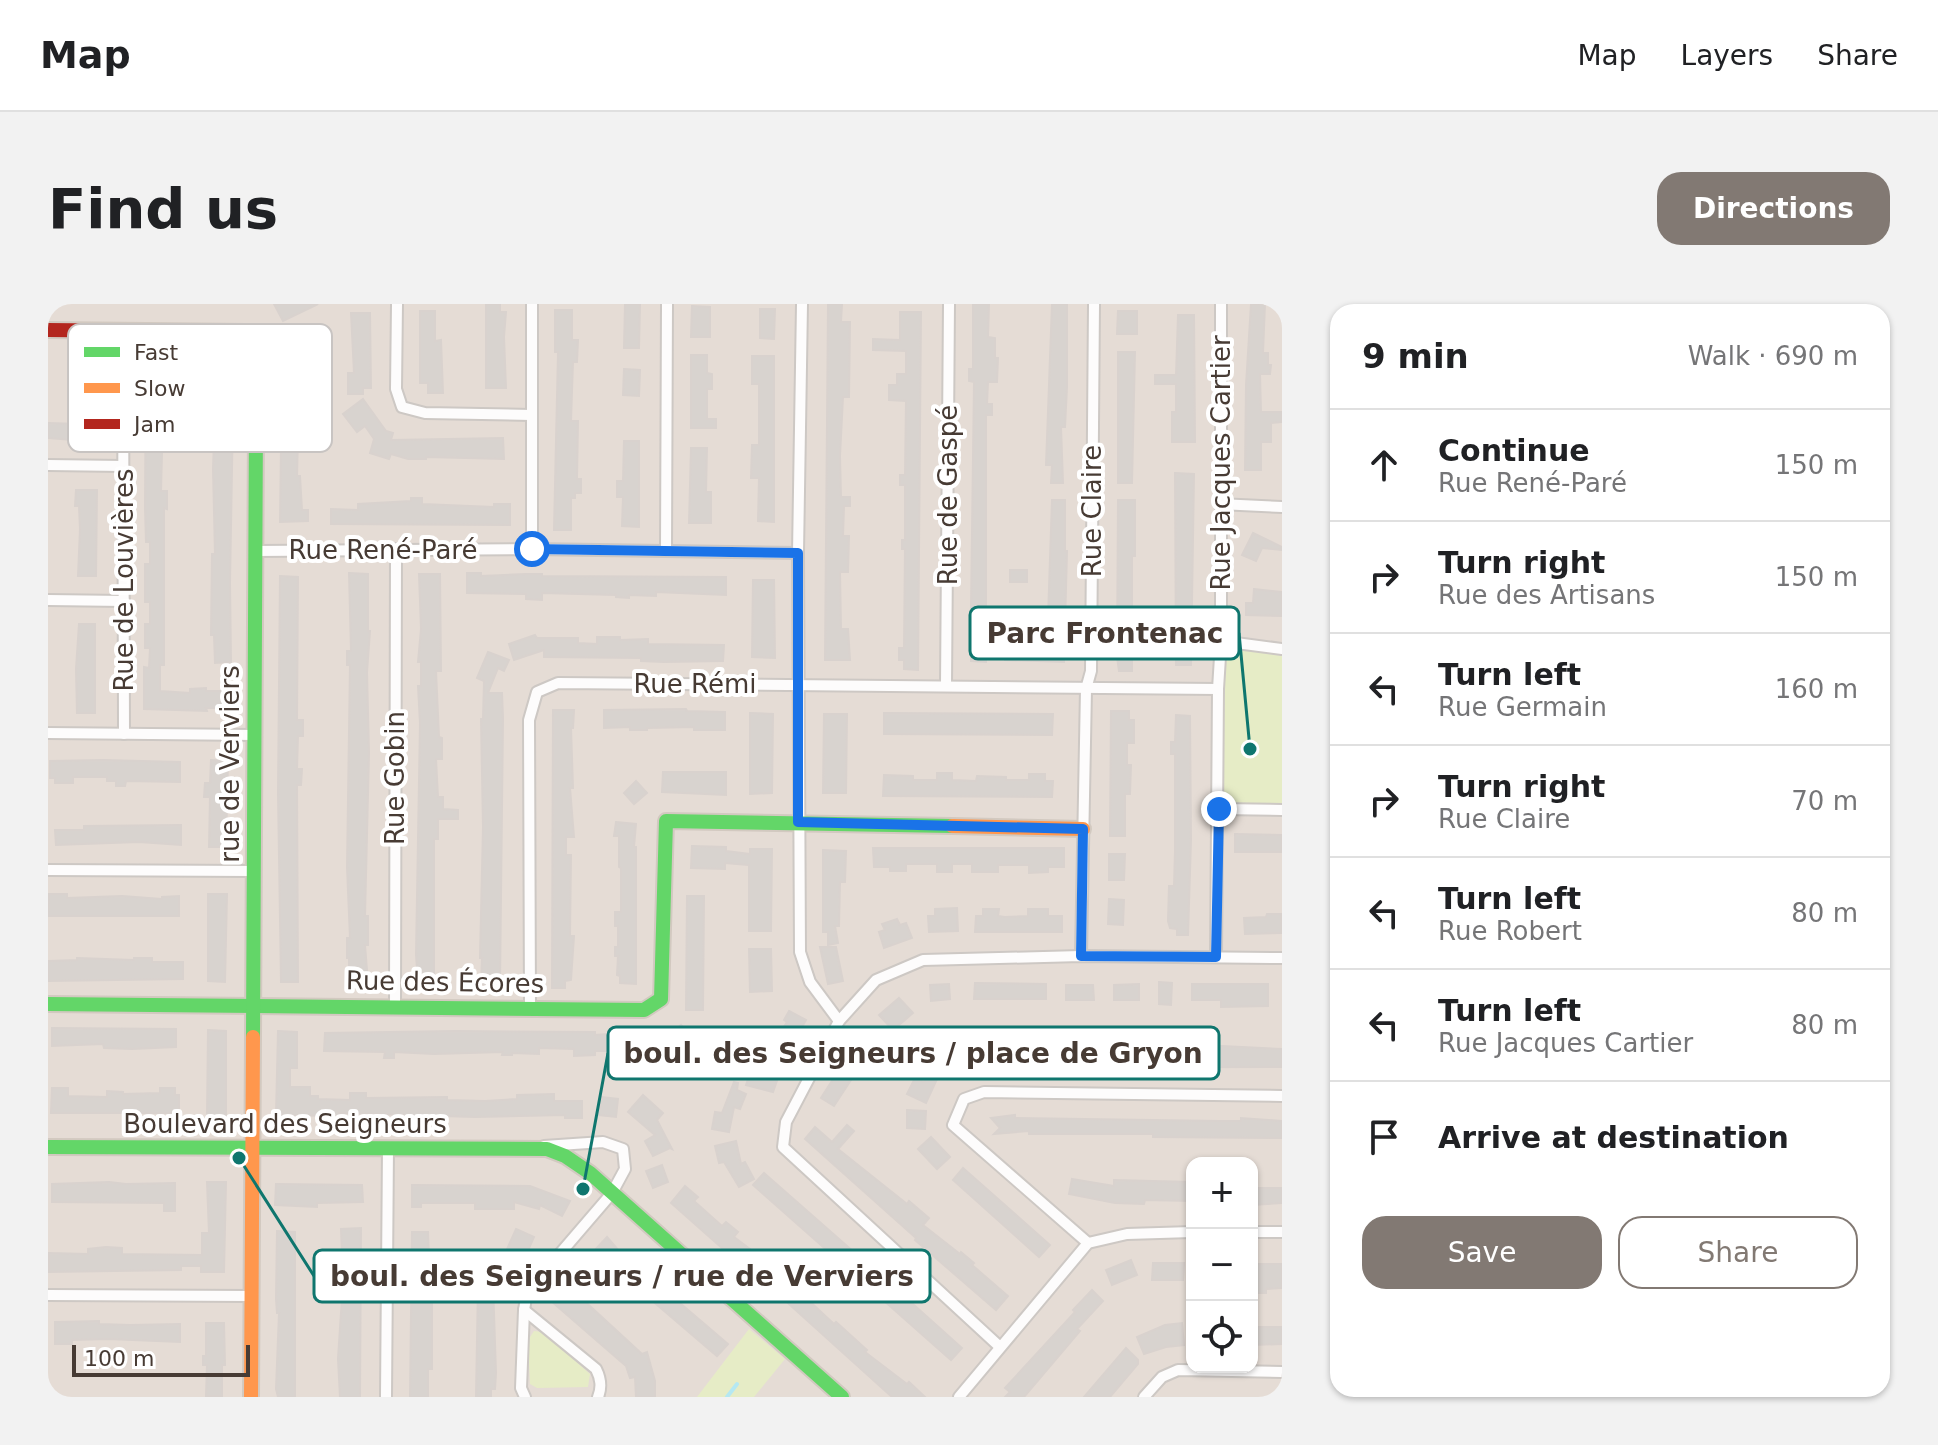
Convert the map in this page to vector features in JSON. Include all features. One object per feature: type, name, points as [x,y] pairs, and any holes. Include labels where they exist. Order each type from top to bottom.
[{"type":"street","points":[[397,304],[396,389],[402,407],[425,413],[531,415]]},
{"type":"street","points":[[532,304],[532,549]]},
{"type":"street","points":[[666,550],[667,304]]},
{"type":"street","points":[[802,304],[798,553],[800,952],[810,982],[839,1021]]},
{"type":"street","name":"Rue de Gaspé","points":[[946,686],[949,304]]},
{"type":"street","name":"Rue Claire","points":[[1081,956],[1086,689],[1091,671],[1094,304]]},
{"type":"street","name":"Rue Jacques Cartier","points":[[1216,957],[1221,641],[1221,304]]},
{"type":"street","name":"rue de Verviers","points":[[48,330],[68,330]]},
{"type":"street","name":"Rue de Louvières","points":[[123,452],[124,734]]},
{"type":"street","name":"rue de Verviers","points":[[251,1397],[255,452]]},
{"type":"street","points":[[48,465],[123,466]]},
{"type":"street","points":[[1219,504],[1282,507]]},
{"type":"street","name":"Rue Gobin","points":[[395,1006],[396,549]]},
{"type":"street","name":"Rue René-Paré","points":[[255,551],[532,549],[798,553]]},
{"type":"street","points":[[48,600],[124,601]]},
{"type":"street","points":[[1221,641],[1282,649]]},
{"type":"street","name":"Rue Rémi","points":[[530,1007],[529,720],[537,692],[558,683],[1218,689]]},
{"type":"street","points":[[48,733],[254,735]]},
{"type":"street","points":[[1219,809],[1282,810]]},
{"type":"street","name":"Rue des Écores","points":[[48,1004],[644,1010],[661,999],[666,821],[798,822]]},
{"type":"street","points":[[798,822],[1083,829]]},
{"type":"street","points":[[48,870],[253,871]]},
{"type":"street","points":[[1000,1347],[783,1147],[786,1122],[839,1021],[876,980],[923,960],[1081,956],[1282,958]]},
{"type":"street","points":[[1088,1243],[953,1125],[964,1099],[984,1092],[1282,1096]]},
{"type":"street","name":"Boulevard des Seigneurs","points":[[48,1147],[522,1147],[603,1142],[623,1149],[625,1169],[612,1193]]},
{"type":"street","name":"Boulevard des Seigneurs","points":[[522,1147],[547,1149],[565,1156],[590,1173],[842,1397]]},
{"type":"street","points":[[386,1397],[388,1148]]},
{"type":"street","points":[[525,1397],[521,1388],[527,1292],[612,1193]]},
{"type":"street","points":[[959,1397],[1088,1243],[1127,1234],[1186,1232]]},
{"type":"street","points":[[1258,1232],[1282,1232]]},
{"type":"street","points":[[48,1295],[251,1296]]},
{"type":"street","points":[[524,1310],[596,1369],[601,1390],[598,1397]]},
{"type":"street","points":[[1144,1397],[1162,1377],[1186,1370]]},
{"type":"street","points":[[1258,1371],[1282,1372]]},
{"type":"shaded area","points":[[48,304],[1282,304],[1282,656],[1221,642],[1282,810],[1282,1397],[48,1397]]},
{"type":"green space","points":[[1221,641],[1282,656],[1282,810],[1219,809]]},
{"type":"green space","points":[[749,1329],[785,1359],[754,1397],[697,1397]]},
{"type":"green space","points":[[534,1331],[543,1332],[590,1374],[588,1387],[537,1388],[530,1384],[528,1340]]},
{"type":"building","points":[[274,304],[318,304],[283,321]]},
{"type":"building","points":[[486,304],[500,304],[500,312],[506,312],[506,388],[486,388]]},
{"type":"building","points":[[625,304],[640,304],[639,348],[624,348]]},
{"type":"building","points":[[828,304],[842,304],[841,322],[850,322],[849,397],[843,397],[840,456],[841,497],[850,497],[850,506],[844,506],[843,536],[849,536],[848,572],[840,572],[841,629],[848,629],[850,660],[825,660]]},
{"type":"building","points":[[973,304],[989,304],[988,337],[995,338],[995,358],[998,358],[997,382],[988,382],[987,404],[992,404],[992,415],[986,415],[986,609],[971,609],[974,382],[969,381],[969,369],[973,369]]},
{"type":"building","points":[[1052,304],[1067,304],[1067,387],[1065,427],[1061,427],[1063,483],[1051,483],[1052,465],[1046,465]]},
{"type":"building","points":[[1251,304],[1265,304],[1263,353],[1268,353],[1268,365],[1271,365],[1270,374],[1260,374],[1261,412],[1282,412],[1282,422],[1271,423],[1271,442],[1261,442],[1261,470],[1245,470]]},
{"type":"building","points":[[692,306],[710,307],[710,337],[691,337]]},
{"type":"building","points":[[760,309],[775,309],[774,339],[760,338]]},
{"type":"building","points":[[555,310],[572,310],[572,340],[578,340],[577,362],[573,362],[571,421],[578,421],[577,479],[581,479],[581,493],[575,493],[575,498],[571,498],[571,530],[554,530],[558,352],[555,352]]},
{"type":"building","points":[[420,311],[435,311],[435,341],[441,340],[443,393],[428,393],[428,383],[420,383]]},
{"type":"building","points":[[1118,311],[1137,311],[1137,334],[1117,334]]},
{"type":"building","points":[[900,312],[921,312],[918,670],[904,669],[904,660],[899,660],[899,648],[904,648],[905,549],[902,549],[902,540],[905,540],[905,485],[900,485],[900,475],[905,475],[906,401],[889,400],[889,385],[897,385],[897,374],[906,374],[906,351],[873,350],[873,339],[900,340]]},
{"type":"building","points":[[351,313],[370,313],[371,388],[363,388],[363,394],[348,394],[348,373],[354,373]]},
{"type":"building","points":[[1178,315],[1194,315],[1195,442],[1172,442],[1176,384],[1155,384],[1155,375],[1176,375]]},
{"type":"building","points":[[1118,352],[1135,352],[1132,483],[1118,483]]},
{"type":"building","points":[[691,355],[707,355],[707,373],[712,374],[712,389],[707,389],[707,419],[716,419],[716,428],[691,428]]},
{"type":"building","points":[[752,356],[774,356],[774,522],[758,521],[759,478],[751,478],[752,445],[759,445],[759,384],[752,384]]},
{"type":"building","points":[[624,369],[640,370],[639,396],[623,395]]},
{"type":"building","points":[[363,399],[386,431],[393,433],[391,440],[503,438],[504,459],[408,459],[391,454],[389,459],[370,453],[374,439],[365,426],[357,432],[343,414]]},
{"type":"building","points":[[48,423],[68,424],[68,440],[48,438]]},
{"type":"building","points":[[624,441],[639,441],[639,527],[622,526],[623,497],[617,497],[617,481],[623,481]]},
{"type":"building","points":[[691,448],[707,448],[706,492],[711,492],[711,523],[689,523]]},
{"type":"building","points":[[145,452],[162,452],[161,491],[167,491],[167,509],[164,508],[164,665],[160,665],[160,691],[190,693],[190,689],[206,688],[206,691],[230,691],[230,708],[206,708],[207,711],[144,709],[144,667],[149,668],[150,648],[145,648],[145,624],[150,624],[150,602],[145,602],[145,564],[150,564],[150,542],[146,542]]},
{"type":"building","points":[[214,452],[232,452],[231,662],[215,663],[214,635],[211,635],[212,554],[215,554]]},
{"type":"building","points":[[281,452],[298,452],[297,476],[300,476],[302,510],[308,510],[308,521],[280,522]]},
{"type":"building","points":[[1175,473],[1194,474],[1191,665],[1176,665]]},
{"type":"building","points":[[76,490],[97,490],[96,576],[78,576],[80,529],[79,506],[75,506]]},
{"type":"building","points":[[411,498],[422,498],[422,504],[494,507],[494,504],[510,504],[510,525],[331,524],[331,509],[358,510],[358,504],[411,501]]},
{"type":"building","points":[[1052,500],[1065,500],[1064,662],[1005,660],[1005,647],[1047,647]]},
{"type":"building","points":[[1118,500],[1135,500],[1132,671],[1119,671],[1117,657]]},
{"type":"building","points":[[1253,533],[1282,547],[1282,550],[1262,548],[1256,561],[1242,555]]},
{"type":"building","points":[[1010,570],[1027,570],[1027,582],[1010,582]]},
{"type":"building","points":[[349,573],[368,574],[369,753],[365,916],[368,916],[368,945],[365,945],[368,983],[349,983],[347,958],[347,938],[350,938],[347,867],[350,665],[347,665],[347,651],[351,651]]},
{"type":"building","points":[[467,573],[481,573],[481,576],[726,577],[726,595],[656,592],[656,596],[629,595],[629,598],[542,593],[542,600],[526,599],[526,594],[467,593]]},
{"type":"building","points":[[419,574],[440,574],[441,671],[436,671],[442,759],[436,759],[438,797],[443,797],[443,809],[458,810],[458,819],[438,819],[438,839],[434,839],[434,983],[418,982],[416,955],[418,686],[421,686],[421,662],[418,662],[421,629]]},
{"type":"building","points":[[280,576],[298,577],[297,720],[303,720],[303,736],[298,736],[297,769],[302,769],[301,785],[297,785],[298,982],[281,982],[278,793]]},
{"type":"building","points":[[753,580],[774,580],[775,658],[752,657]]},
{"type":"building","points":[[1254,589],[1282,592],[1282,616],[1246,615],[1246,603],[1253,603]]},
{"type":"building","points":[[79,624],[95,624],[95,713],[77,713]]},
{"type":"building","points":[[535,635],[537,638],[578,638],[578,643],[597,644],[597,637],[620,637],[620,640],[648,639],[648,644],[724,645],[723,661],[544,657],[544,650],[514,660],[509,644]]},
{"type":"building","points":[[971,637],[986,638],[986,662],[971,661]]},
{"type":"building","points":[[488,652],[509,660],[504,671],[498,668],[488,693],[502,693],[500,984],[481,984],[480,958],[483,827],[481,719],[484,681],[477,678]]},
{"type":"building","points":[[553,710],[574,710],[571,728],[573,788],[570,788],[574,837],[566,837],[566,855],[571,855],[570,936],[574,936],[571,980],[565,981],[565,988],[552,988]]},
{"type":"building","points":[[604,710],[725,712],[725,730],[694,730],[694,727],[647,730],[604,728]]},
{"type":"building","points":[[1111,711],[1129,711],[1129,720],[1134,720],[1134,743],[1127,743],[1127,765],[1131,765],[1130,794],[1125,794],[1125,836],[1110,836]]},
{"type":"building","points":[[750,713],[773,714],[772,793],[750,794]]},
{"type":"building","points":[[884,713],[1053,714],[1052,735],[884,734]]},
{"type":"building","points":[[824,714],[847,714],[846,793],[823,793]]},
{"type":"building","points":[[1176,715],[1190,716],[1188,935],[1177,935],[1177,929],[1170,928],[1168,921],[1169,886],[1174,886],[1175,754],[1171,754],[1171,742],[1175,742]]},
{"type":"building","points":[[211,760],[228,761],[226,847],[209,847],[210,797],[204,797],[205,783],[210,783]]},
{"type":"building","points":[[50,761],[180,762],[180,782],[126,781],[125,786],[116,786],[116,781],[107,781],[107,777],[73,777],[73,783],[55,783],[55,778],[50,778]]},
{"type":"building","points":[[663,772],[726,772],[726,795],[662,792]]},
{"type":"building","points":[[937,773],[952,773],[952,780],[976,781],[977,776],[1029,780],[1029,774],[1045,774],[1045,781],[1053,781],[1052,797],[883,796],[884,775],[937,780]]},
{"type":"building","points":[[636,781],[647,793],[634,804],[624,793]]},
{"type":"building","points":[[616,822],[636,824],[636,984],[620,983],[620,976],[617,975],[615,947],[618,947],[618,926],[615,926],[615,912],[621,912],[621,868],[619,836],[614,836]]},
{"type":"building","points":[[181,825],[181,845],[139,842],[56,845],[55,830],[84,830],[84,826]]},
{"type":"building","points":[[1235,834],[1282,835],[1282,852],[1235,852]]},
{"type":"building","points":[[692,846],[726,847],[726,851],[750,854],[750,849],[772,849],[771,931],[749,931],[749,865],[725,863],[725,869],[691,868]]},
{"type":"building","points":[[873,848],[1064,848],[1064,867],[1048,867],[1048,872],[1029,873],[1029,865],[998,865],[998,872],[972,872],[972,864],[952,864],[952,872],[937,872],[937,864],[906,864],[906,871],[890,871],[890,867],[874,867]]},
{"type":"building","points":[[823,850],[846,851],[845,882],[840,882],[839,926],[835,926],[838,943],[828,945],[828,932],[823,932]]},
{"type":"building","points":[[1109,854],[1125,854],[1124,880],[1109,880]]},
{"type":"building","points":[[49,894],[67,894],[67,898],[122,896],[162,899],[179,896],[179,916],[48,916]]},
{"type":"building","points":[[208,894],[227,894],[225,982],[208,981]]},
{"type":"building","points":[[687,896],[704,896],[703,1010],[686,1010]]},
{"type":"building","points":[[1109,899],[1124,900],[1123,925],[1108,924]]},
{"type":"building","points":[[957,908],[958,931],[929,932],[928,916],[935,916],[935,909]]},
{"type":"building","points":[[983,909],[999,909],[998,916],[1005,917],[1028,916],[1028,909],[1048,909],[1048,916],[1062,916],[1062,932],[975,932],[976,916],[983,916]]},
{"type":"building","points":[[1267,914],[1281,914],[1282,933],[1245,934],[1244,918],[1266,917]]},
{"type":"building","points":[[897,919],[900,925],[906,923],[912,938],[884,948],[879,932],[885,930],[882,924]]},
{"type":"building","points":[[820,947],[836,947],[843,981],[828,984]]},
{"type":"building","points":[[749,949],[771,949],[772,991],[750,992]]},
{"type":"building","points":[[152,958],[152,962],[183,962],[183,979],[48,981],[48,961]]},
{"type":"building","points":[[1159,982],[1172,983],[1171,1005],[1159,1004]]},
{"type":"building","points":[[975,983],[1046,984],[1046,999],[974,999]]},
{"type":"building","points":[[949,984],[950,999],[931,1001],[930,985]]},
{"type":"building","points":[[1139,984],[1139,1000],[1114,1000],[1114,985]]},
{"type":"building","points":[[1192,984],[1268,984],[1268,1006],[1221,1007],[1221,1000],[1192,1000]]},
{"type":"building","points":[[1066,985],[1093,985],[1094,1000],[1066,1000]]},
{"type":"building","points":[[899,998],[913,1013],[893,1030],[879,1015]]},
{"type":"building","points":[[789,1011],[806,1020],[785,1058],[773,1092],[746,1085],[751,1071],[760,1074],[767,1053],[787,1022],[784,1020]]},
{"type":"building","points":[[681,1025],[693,1037],[682,1047],[670,1035]]},
{"type":"building","points":[[52,1028],[176,1029],[176,1047],[104,1048],[103,1044],[52,1046]]},
{"type":"building","points":[[208,1030],[226,1031],[226,1117],[207,1117]]},
{"type":"building","points":[[278,1031],[297,1032],[297,1068],[290,1068],[290,1087],[310,1087],[310,1096],[318,1096],[318,1099],[350,1100],[350,1093],[366,1093],[366,1098],[447,1097],[447,1100],[485,1101],[517,1099],[517,1095],[554,1094],[554,1101],[582,1101],[582,1118],[565,1118],[565,1115],[276,1115]]},
{"type":"building","points":[[595,1032],[595,1035],[632,1032],[632,1051],[595,1051],[595,1055],[574,1056],[574,1049],[539,1048],[539,1054],[512,1055],[502,1055],[503,1052],[394,1052],[394,1058],[384,1058],[385,1052],[324,1051],[325,1033]]},
{"type":"building","points":[[862,1034],[882,1044],[876,1054],[870,1051],[834,1106],[821,1098]]},
{"type":"building","points":[[973,1044],[973,1049],[994,1048],[994,1044],[1003,1044],[1003,1050],[1021,1050],[1021,1045],[1037,1045],[1037,1051],[1080,1052],[1080,1046],[1097,1046],[1097,1051],[1156,1052],[1156,1047],[1202,1045],[1282,1049],[1282,1067],[957,1068],[937,1079],[926,1103],[907,1094],[915,1078],[924,1082],[929,1073],[935,1077],[930,1071],[932,1066],[929,1060],[943,1053],[946,1059]]},
{"type":"building","points":[[734,1082],[738,1083],[737,1090],[746,1094],[740,1109],[734,1107],[729,1132],[712,1129],[715,1112],[722,1113]]},
{"type":"building","points":[[52,1088],[68,1088],[68,1096],[107,1097],[107,1091],[160,1093],[160,1088],[175,1088],[175,1095],[179,1095],[179,1113],[51,1113]]},
{"type":"building","points":[[643,1095],[663,1113],[657,1120],[672,1149],[653,1156],[645,1141],[655,1135],[628,1112]]},
{"type":"building","points":[[601,1097],[618,1099],[616,1117],[599,1115]]},
{"type":"building","points":[[907,1110],[926,1111],[925,1129],[907,1128]]},
{"type":"building","points":[[1015,1115],[1015,1118],[1241,1121],[1241,1118],[1282,1121],[1282,1138],[1029,1134],[1029,1131],[994,1134],[1000,1128],[991,1118]]},
{"type":"building","points":[[847,1125],[854,1131],[838,1149],[929,1218],[923,1225],[961,1252],[1008,1296],[996,1310],[805,1139],[815,1127],[832,1142]]},
{"type":"building","points":[[931,1137],[950,1157],[937,1169],[918,1149]]},
{"type":"building","points":[[736,1141],[741,1164],[745,1162],[754,1179],[739,1187],[724,1162],[719,1163],[715,1146]]},
{"type":"building","points":[[662,1165],[668,1182],[653,1188],[646,1171]]},
{"type":"building","points":[[963,1168],[1050,1245],[1039,1257],[953,1180]]},
{"type":"building","points":[[764,1173],[962,1348],[951,1360],[753,1185]]},
{"type":"building","points":[[1072,1179],[1114,1186],[1114,1180],[1186,1182],[1186,1201],[1115,1203],[1069,1194]]},
{"type":"building","points":[[207,1182],[226,1182],[224,1272],[201,1272],[201,1266],[181,1266],[181,1270],[49,1272],[49,1253],[88,1254],[88,1249],[106,1247],[122,1248],[122,1254],[202,1255],[202,1233],[209,1233]]},
{"type":"building","points":[[175,1183],[175,1211],[164,1211],[164,1203],[52,1202],[52,1184]]},
{"type":"building","points":[[276,1184],[362,1185],[363,1202],[317,1203],[317,1207],[275,1205]]},
{"type":"building","points":[[412,1185],[530,1186],[570,1201],[562,1216],[540,1205],[539,1209],[514,1202],[514,1209],[475,1209],[475,1203],[421,1203],[421,1207],[412,1207]]},
{"type":"building","points":[[685,1186],[698,1197],[694,1201],[722,1226],[726,1222],[738,1232],[734,1237],[753,1254],[775,1269],[834,1324],[836,1322],[867,1350],[865,1352],[925,1397],[892,1397],[769,1286],[749,1272],[671,1203]]},
{"type":"building","points":[[1258,1188],[1282,1188],[1282,1203],[1258,1205]]},
{"type":"building","points":[[361,1228],[360,1397],[340,1397],[341,1229]]},
{"type":"building","points":[[516,1229],[534,1237],[526,1255],[517,1251],[508,1275],[490,1269],[495,1253],[504,1256]]},
{"type":"building","points":[[277,1231],[295,1232],[295,1397],[278,1397],[276,1389],[279,1313],[276,1299]]},
{"type":"building","points":[[412,1232],[428,1232],[429,1257],[432,1258],[432,1369],[428,1369],[428,1397],[410,1397]]},
{"type":"building","points":[[607,1237],[619,1251],[728,1344],[717,1356],[594,1251]]},
{"type":"building","points":[[1131,1260],[1137,1275],[1112,1285],[1106,1270]]},
{"type":"building","points":[[1153,1263],[1184,1263],[1183,1280],[1152,1280]]},
{"type":"building","points":[[1258,1264],[1282,1264],[1282,1288],[1266,1289],[1266,1293],[1258,1293]]},
{"type":"building","points":[[478,1284],[493,1284],[496,1373],[491,1397],[476,1397]]},
{"type":"building","points":[[566,1284],[642,1354],[647,1352],[655,1381],[655,1397],[636,1397],[635,1377],[630,1378],[626,1366],[551,1301]]},
{"type":"building","points":[[1092,1290],[1103,1301],[1077,1329],[1080,1331],[1024,1397],[1005,1397],[1010,1392],[1005,1388]]},
{"type":"building","points":[[99,1321],[99,1324],[180,1324],[180,1342],[108,1339],[55,1344],[55,1322]]},
{"type":"building","points":[[206,1323],[224,1323],[222,1396],[206,1396],[207,1365],[203,1365],[203,1356],[206,1356]]},
{"type":"building","points":[[1182,1323],[1184,1345],[1144,1354],[1137,1337],[1165,1325]]},
{"type":"building","points":[[1258,1327],[1282,1327],[1282,1344],[1258,1345]]},
{"type":"building","points":[[1126,1348],[1138,1364],[1110,1397],[1084,1397]]},
{"type":"waterway","points":[[727,1397],[737,1384]]},
{"type":"traffic: fast","points":[[253,1037],[256,452]]},
{"type":"traffic: fast","points":[[48,1004],[644,1010],[661,999],[666,821],[952,826]]},
{"type":"traffic: fast","points":[[48,1147],[547,1149],[565,1156],[590,1173],[842,1397]]},
{"type":"traffic: slow","points":[[952,826],[1083,829]]},
{"type":"traffic: slow","points":[[251,1397],[253,1037]]},
{"type":"traffic: jam","points":[[48,330],[68,330]]},
{"type":"place","name":"Parc Frontenac","points":[[1250,749]]},
{"type":"place","name":"boul. des Seigneurs / rue de Verviers","points":[[239,1158]]},
{"type":"place","name":"boul. des Seigneurs / place de Gryon","points":[[583,1189]]},
{"type":"route","points":[[532,549],[798,553],[798,822],[1083,829],[1081,956],[1216,957],[1219,809]]}]
